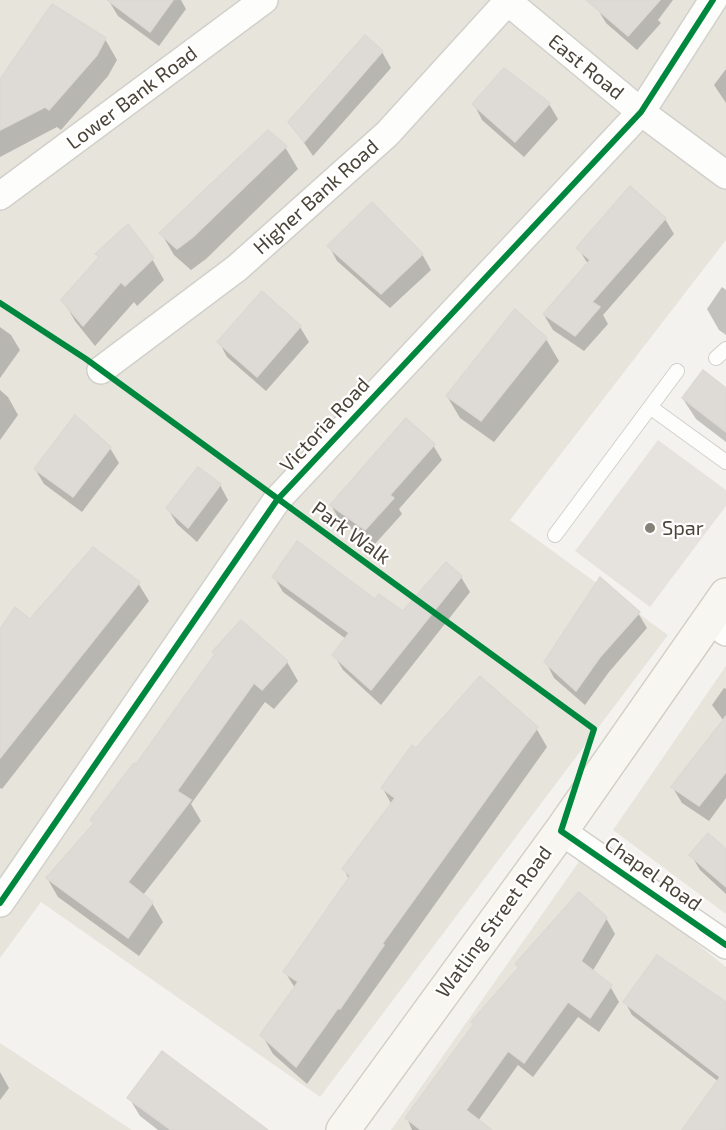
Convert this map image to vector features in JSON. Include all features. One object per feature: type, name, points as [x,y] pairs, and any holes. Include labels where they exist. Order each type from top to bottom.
[{"type":"main road","name":"Watling Street Road","points":[[343,1130],[720,616]]},
{"type":"street","name":"Lower Bank Road","points":[[0,196],[264,0]]},
{"type":"street","name":"Victoria Road","points":[[0,903],[277,500],[641,112],[713,0]]},
{"type":"street","name":"East Road","points":[[507,1],[641,112],[726,175]]},
{"type":"street","name":"Higher Bank Road","points":[[101,370],[237,268],[378,142],[507,1]]},
{"type":"street","name":"Chapel Road","points":[[561,831],[726,945]]},
{"type":"lane","points":[[555,535],[676,371]]},
{"type":"lane","points":[[650,407],[726,462]]},
{"type":"shaded area","points":[[0,0],[726,0],[726,240],[510,520],[668,635],[320,1097],[41,902],[0,958]]},
{"type":"shaded area","name":"Spar","points":[[658,440],[726,490],[726,506],[650,607],[575,551]]},
{"type":"shaded area","points":[[726,666],[726,914],[613,830]]},
{"type":"shaded area","points":[[585,853],[726,967],[726,1130],[391,1130]]},
{"type":"shaded area","points":[[0,1043],[132,1130],[0,1130]]},
{"type":"building","points":[[107,0],[173,0],[150,32]]},
{"type":"building","points":[[586,0],[660,0],[628,36]]},
{"type":"building","points":[[52,4],[106,38],[97,55],[49,110],[45,107],[0,130],[0,79]]},
{"type":"building","points":[[365,35],[383,51],[304,142],[288,122]]},
{"type":"building","points":[[504,68],[550,103],[515,142],[472,104]]},
{"type":"building","points":[[268,130],[287,146],[193,237],[177,249],[159,233]]},
{"type":"building","points":[[630,186],[666,218],[592,302],[600,307],[575,336],[543,314],[590,260],[576,248]]},
{"type":"building","points":[[372,202],[423,254],[381,294],[327,246]]},
{"type":"building","points":[[128,224],[154,258],[125,286],[121,282],[83,326],[61,300],[99,257],[95,254]]},
{"type":"building","points":[[262,291],[301,326],[257,377],[217,342]]},
{"type":"building","points":[[515,309],[547,338],[481,421],[446,396]]},
{"type":"building","points":[[703,370],[726,388],[726,432],[682,398]]},
{"type":"building","points":[[75,415],[111,447],[73,497],[34,469]]},
{"type":"building","points":[[406,418],[435,444],[390,495],[394,498],[365,530],[330,505]]},
{"type":"building","points":[[198,467],[221,484],[188,528],[166,508]]},
{"type":"building","points":[[297,541],[375,599],[379,594],[403,611],[446,562],[462,576],[371,690],[332,655],[349,633],[272,577]]},
{"type":"building","points":[[93,547],[140,582],[0,758],[0,629],[15,607],[30,619]]},
{"type":"building","points":[[600,577],[640,612],[600,657],[576,691],[544,662]]},
{"type":"building","points":[[241,620],[288,661],[262,690],[254,683],[177,791],[191,800],[128,882],[153,902],[128,938],[46,878],[94,823],[90,820],[134,763],[136,764],[215,654],[212,652]]},
{"type":"building","points":[[480,676],[538,727],[382,944],[384,945],[340,1009],[338,1008],[296,1067],[260,1035],[298,982],[283,972],[350,876],[342,869],[395,798],[381,788],[412,745],[416,748]]},
{"type":"building","points":[[726,716],[726,772],[699,806],[671,787]]},
{"type":"building","points":[[708,833],[726,849],[726,887],[689,855]]},
{"type":"building","points":[[579,892],[607,917],[581,961],[612,985],[590,1018],[568,1002],[524,1063],[508,1051],[466,1110],[492,1130],[421,1130],[405,1118],[474,1024],[471,1022],[519,967],[515,964]]},
{"type":"building","points":[[657,955],[726,1002],[726,1130],[682,1130],[720,1077],[623,1002]]},
{"type":"building","points":[[162,1051],[268,1130],[171,1130],[127,1098]]},
{"type":"cycle path","points":[[0,903],[277,500],[641,112],[713,0]]},
{"type":"cycle path","name":"Park Walk","points":[[0,303],[86,359],[594,729],[561,831],[726,945]]},
{"type":"place","name":"Spar","points":[[650,528]]}]
